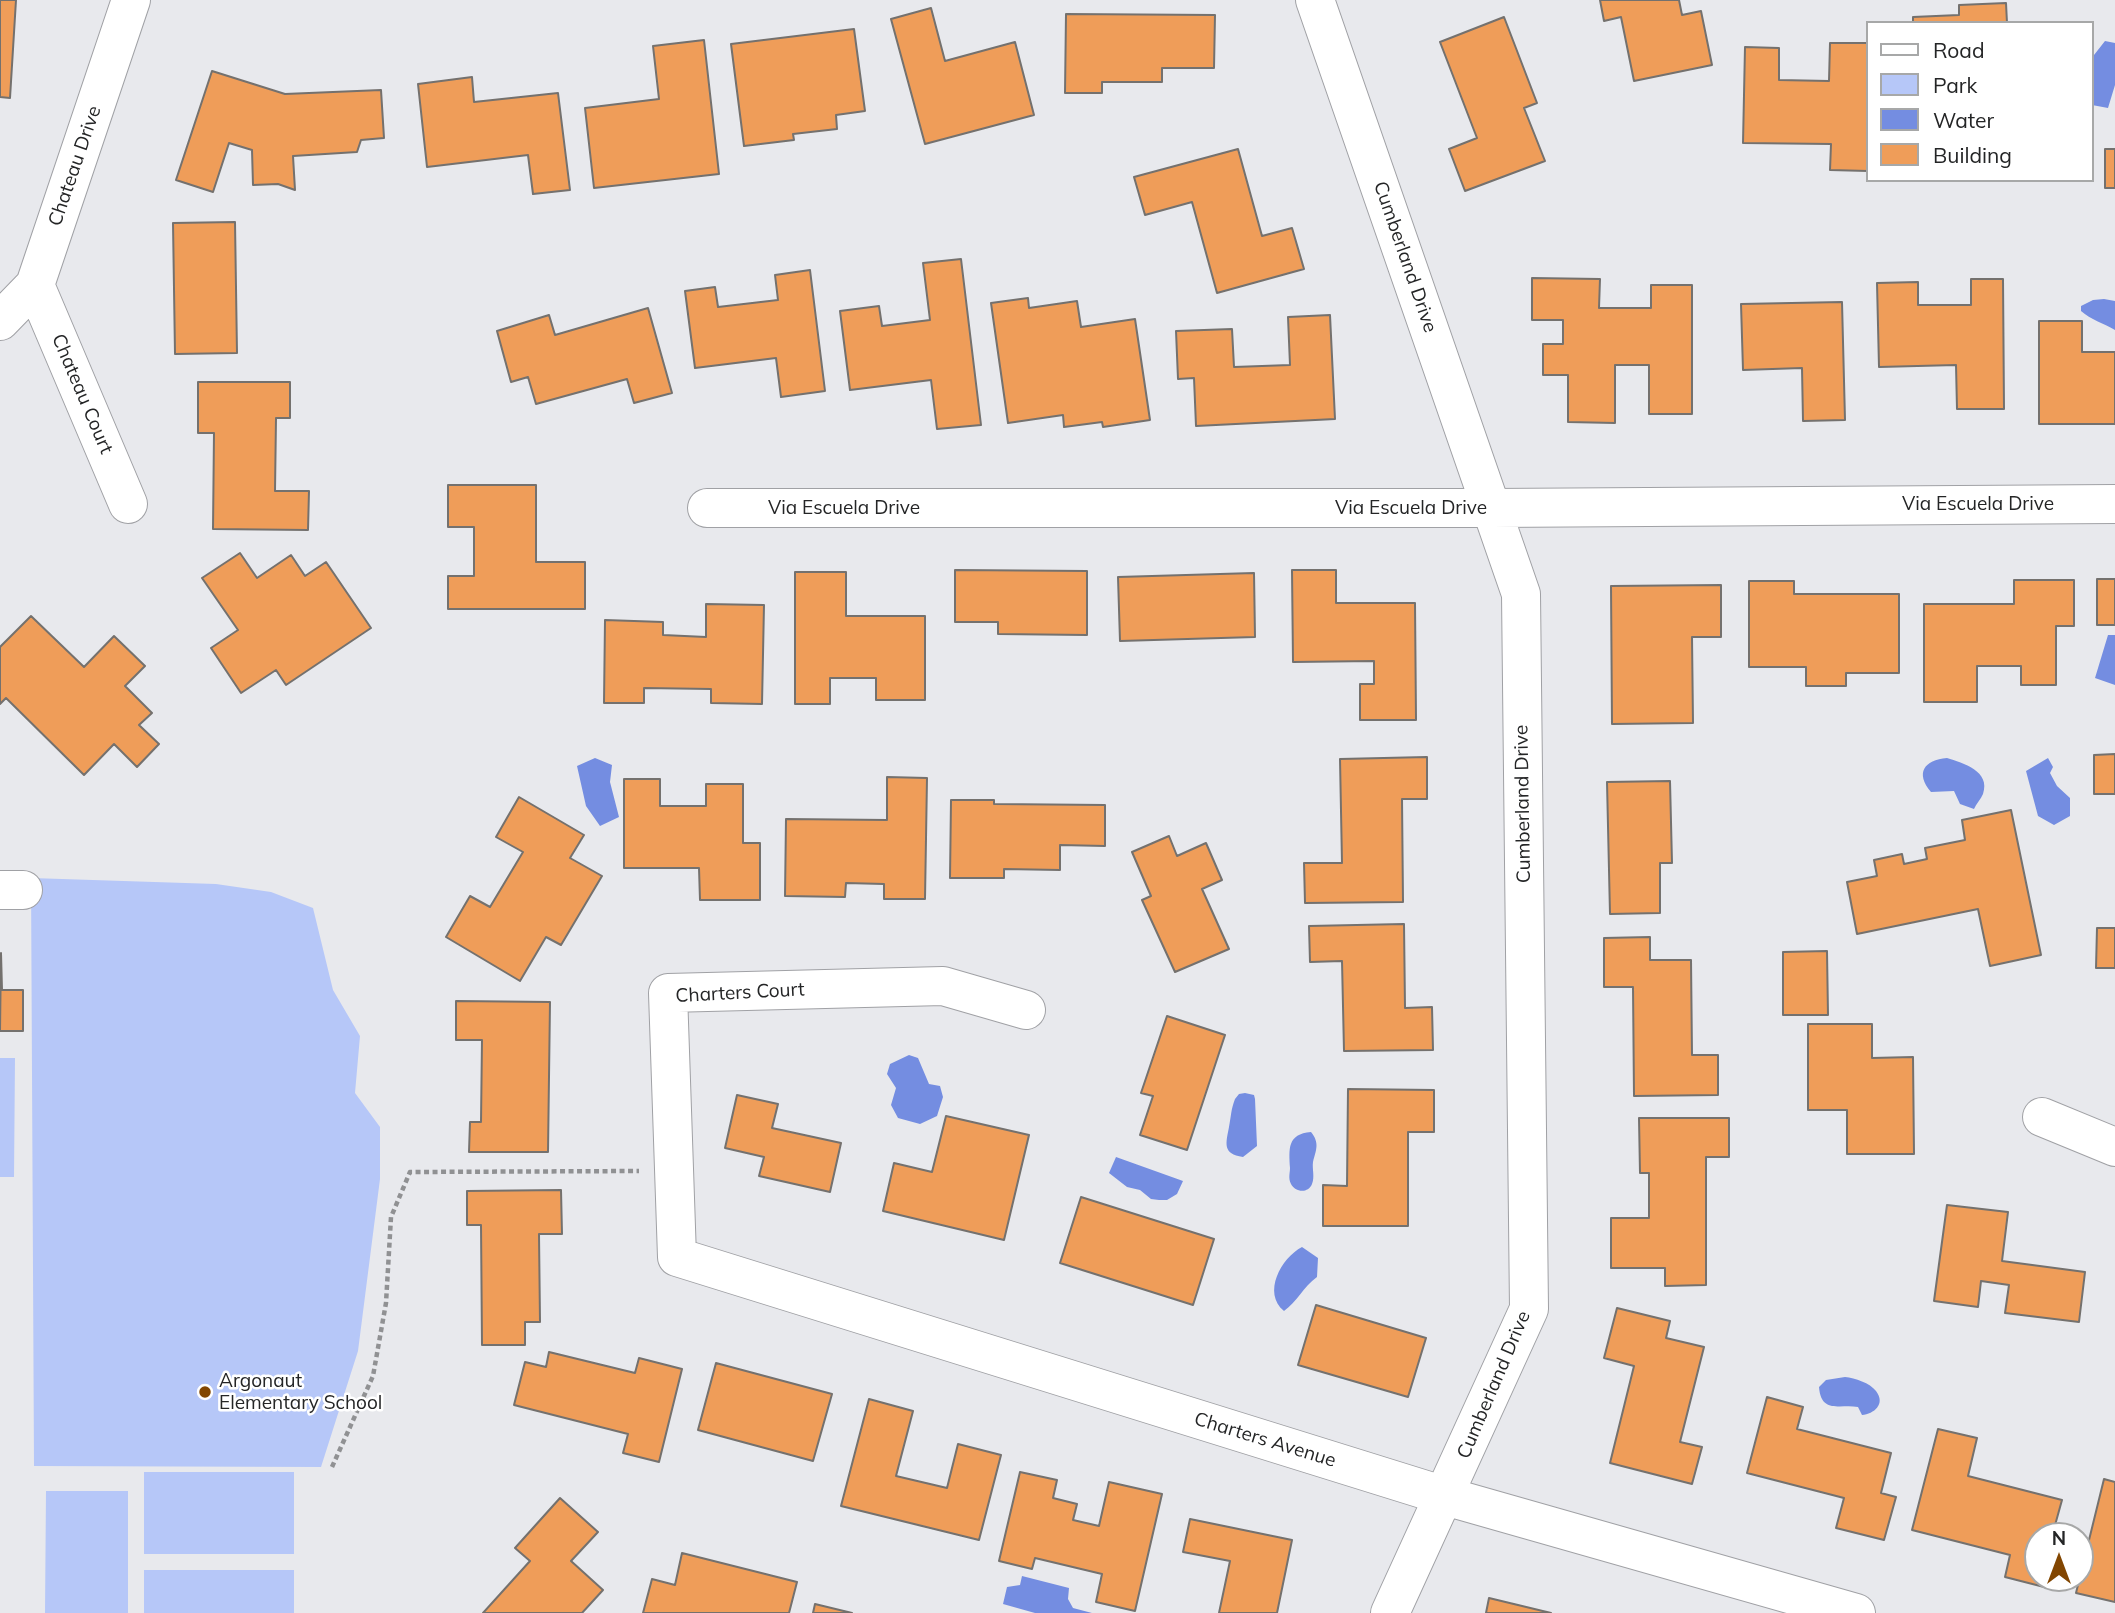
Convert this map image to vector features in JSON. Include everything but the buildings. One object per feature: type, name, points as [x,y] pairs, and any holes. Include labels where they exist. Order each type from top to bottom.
[{"type":"street","name":"Chateau Drive","points":[[0,321],[35,285],[131,0]]},
{"type":"street","name":"Cumberland Drive","points":[[1315,0],[1521,594],[1529,1309],[1390,1613]]},
{"type":"street","name":"Chateau Court","points":[[35,285],[128,504]]},
{"type":"street","name":"Via Escuela Drive","points":[[706,508],[1492,508],[2115,503]]},
{"type":"street","name":"Charters Court","points":[[677,1256],[668,993],[943,986],[1026,1010]]},
{"type":"street","points":[[2042,1117],[2115,1147]]},
{"type":"street","name":"Charters Avenue","points":[[677,1256],[1445,1496],[1856,1613]]},
{"type":"path","points":[[332,1467],[373,1376],[386,1303],[391,1217],[410,1172],[674,1171]]},
{"type":"green space","points":[[31,878],[216,884],[271,892],[313,908],[333,990],[360,1036],[355,1093],[380,1127],[380,1179],[358,1351],[321,1467],[34,1466]]},
{"type":"green space","points":[[0,1058],[15,1058],[14,1177],[0,1177]]},
{"type":"green space","points":[[144,1472],[294,1472],[294,1554],[144,1554]]},
{"type":"green space","points":[[46,1491],[128,1491],[128,1613],[45,1613]]},
{"type":"green space","points":[[144,1570],[294,1570],[294,1613],[144,1613]]},
{"type":"water","points":[[2105,41],[2115,43],[2115,85],[2108,108],[2094,105],[2094,55]]},
{"type":"water","points":[[2093,300],[2115,301],[2115,330],[2081,311],[2081,306]]},
{"type":"water","points":[[2108,635],[2115,635],[2115,685],[2095,678]]},
{"type":"water","points":[[595,758],[612,765],[610,782],[619,817],[600,826],[586,806],[577,766]]},
{"type":"water","points":[[1947,758],[1974,769],[1983,779],[1983,794],[1974,809],[1960,804],[1954,791],[1931,792],[1926,785],[1924,769],[1933,761]]},
{"type":"water","points":[[2048,758],[2053,767],[2050,773],[2057,786],[2070,798],[2070,816],[2054,825],[2038,816],[2026,771]]},
{"type":"water","points":[[909,1055],[918,1058],[929,1084],[940,1086],[943,1097],[937,1116],[920,1124],[898,1118],[891,1105],[896,1088],[887,1074],[890,1064]]},
{"type":"water","points":[[1239,1094],[1254,1095],[1255,1099],[1257,1146],[1243,1157],[1232,1153],[1227,1143],[1235,1099]]},
{"type":"water","points":[[1311,1132],[1316,1143],[1313,1181],[1308,1189],[1302,1191],[1295,1189],[1290,1182],[1290,1149],[1297,1136]]},
{"type":"water","points":[[1116,1157],[1183,1181],[1177,1194],[1167,1200],[1151,1199],[1140,1190],[1127,1187],[1109,1173]]},
{"type":"water","points":[[1302,1247],[1318,1258],[1317,1277],[1284,1311],[1278,1304],[1274,1286],[1281,1267]]},
{"type":"water","points":[[1845,1377],[1862,1381],[1876,1391],[1880,1400],[1877,1408],[1862,1415],[1858,1407],[1832,1406],[1823,1401],[1819,1387],[1826,1380]]},
{"type":"water","points":[[1022,1576],[1069,1588],[1068,1599],[1073,1608],[1092,1613],[1035,1613],[1003,1604],[1007,1587],[1020,1585]]},
{"type":"place","name":"Argonaut Elementary School","points":[[205,1392]]}]
